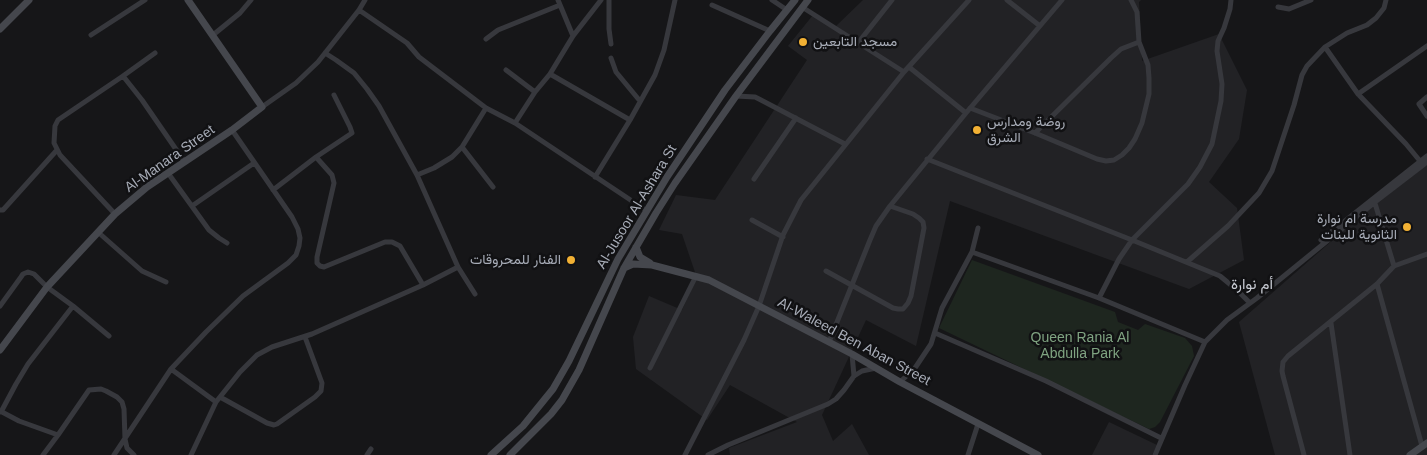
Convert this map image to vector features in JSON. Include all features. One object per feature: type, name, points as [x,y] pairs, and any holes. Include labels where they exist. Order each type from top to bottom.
[{"type":"main road","points":[[0,29],[29,0]]},
{"type":"main road","points":[[188,0],[262,107]]},
{"type":"main road","name":"Al-Jusoor Al-Ashara St","points":[[491,455],[522,426],[553,389],[618,259],[667,177],[725,90],[795,0]]},
{"type":"main road","name":"Al-Jusoor Al-Ashara St","points":[[510,455],[551,414],[571,385],[624,268],[636,246],[675,183],[736,96],[808,0]]},
{"type":"main road","name":"Al-Manara Street","points":[[0,350],[47,287],[115,214],[184,161],[232,130],[262,107]]},
{"type":"main road","points":[[667,177],[675,183]]},
{"type":"main road","points":[[636,246],[640,257],[652,265]]},
{"type":"main road","name":"Al-Waleed Ben Aban Street","points":[[624,268],[633,264],[652,265],[709,280],[852,354],[900,382],[1038,455]]},
{"type":"main road","points":[[1410,455],[1425,445]]},
{"type":"street","points":[[91,35],[144,0]]},
{"type":"street","points":[[213,35],[240,13],[251,0]]},
{"type":"street","name":"Al-Manara Street","points":[[262,107],[296,82],[318,62],[365,0]]},
{"type":"street","points":[[515,123],[535,92],[550,74],[573,36],[601,0]]},
{"type":"street","points":[[608,0],[609,29],[612,44]]},
{"type":"street","points":[[595,177],[655,75],[664,50],[675,0]]},
{"type":"street","points":[[774,0],[787,10]]},
{"type":"street","points":[[858,43],[892,0]]},
{"type":"street","points":[[685,455],[744,340],[759,306],[782,237],[801,200],[904,72],[969,0]]},
{"type":"street","points":[[1007,0],[1040,26]]},
{"type":"street","points":[[829,342],[876,226],[927,159],[1062,0]]},
{"type":"street","points":[[909,68],[968,110],[1035,133],[1096,159],[1114,160],[1122,155],[1135,139],[1142,123],[1149,94],[1148,65],[1138,42],[1137,12],[1131,0]]},
{"type":"street","points":[[1099,298],[1119,259],[1132,240],[1188,184],[1200,167],[1212,144],[1221,102],[1222,84],[1217,51],[1218,41],[1230,9],[1231,0]]},
{"type":"street","points":[[1278,7],[1289,9],[1310,0]]},
{"type":"street","points":[[1186,262],[1228,226],[1259,193],[1272,171],[1294,106],[1302,75],[1307,66],[1325,47],[1346,33],[1376,18],[1384,8],[1386,0]]},
{"type":"street","points":[[486,39],[498,30],[559,2],[573,36]]},
{"type":"street","points":[[712,5],[770,31]]},
{"type":"street","points":[[802,7],[904,72]]},
{"type":"street","points":[[359,10],[407,43],[419,57],[486,108],[515,123],[647,211]]},
{"type":"street","points":[[1035,133],[1121,49],[1138,42]]},
{"type":"street","points":[[1358,94],[1427,46]]},
{"type":"street","points":[[1325,47],[1358,94],[1420,161]]},
{"type":"street","points":[[115,214],[60,155],[54,143],[55,126],[58,120],[156,53]]},
{"type":"street","points":[[324,53],[354,73],[379,106],[417,175],[458,267],[475,294]]},
{"type":"street","points":[[610,58],[616,72],[640,101]]},
{"type":"street","points":[[506,70],[535,92]]},
{"type":"street","points":[[550,74],[630,120]]},
{"type":"street","points":[[123,76],[184,161]]},
{"type":"street","points":[[273,190],[316,157],[352,133],[334,95]]},
{"type":"street","points":[[736,96],[755,97],[845,144]]},
{"type":"street","points":[[1427,97],[1419,104],[1427,116]]},
{"type":"street","points":[[417,175],[452,157],[462,147],[486,108]]},
{"type":"street","points":[[754,179],[796,118]]},
{"type":"street","points":[[114,455],[171,369],[243,296],[296,255],[300,238],[292,217],[232,130]]},
{"type":"street","points":[[462,147],[493,187]]},
{"type":"street","points":[[0,210],[3,210],[58,150]]},
{"type":"street","points":[[1154,455],[1205,342],[1227,320],[1427,156]]},
{"type":"street","points":[[316,157],[332,176],[334,183],[317,263],[324,267],[385,242],[392,242],[400,246],[423,286]]},
{"type":"street","points":[[927,159],[1220,276],[1250,303]]},
{"type":"street","points":[[1374,200],[1427,162]]},
{"type":"street","points":[[192,206],[254,163]]},
{"type":"street","points":[[168,173],[214,235],[227,242]]},
{"type":"street","points":[[1374,200],[1394,266]]},
{"type":"street","points":[[826,271],[893,308],[903,308],[908,303],[923,235],[923,222],[913,214],[890,206]]},
{"type":"street","points":[[752,220],[782,237]]},
{"type":"street","points":[[900,382],[915,368],[931,344],[942,308],[972,252],[978,228]]},
{"type":"street","points":[[99,233],[142,271],[149,276],[166,282]]},
{"type":"street","points":[[972,252],[1099,298],[1205,342]]},
{"type":"street","points":[[1304,455],[1283,376],[1282,366],[1288,356],[1377,284],[1394,266],[1427,254]]},
{"type":"street","points":[[191,455],[216,402],[256,355],[272,347],[305,337],[423,286],[458,267]]},
{"type":"street","points":[[0,306],[24,274],[28,272],[34,274],[47,287],[109,336]]},
{"type":"street","points":[[650,368],[696,276]]},
{"type":"street","points":[[1377,284],[1425,445]]},
{"type":"street","points":[[58,435],[19,421],[1,411],[28,364],[73,306]]},
{"type":"street","points":[[1330,323],[1350,455]]},
{"type":"street","points":[[935,333],[1046,381],[1161,438]]},
{"type":"street","points":[[220,397],[270,425],[277,424],[315,397],[321,390],[322,383],[305,337]]},
{"type":"street","points":[[852,354],[854,376]]},
{"type":"street","points":[[708,455],[828,404],[836,399],[854,376],[876,368]]},
{"type":"street","points":[[171,369],[216,402]]},
{"type":"street","points":[[43,455],[89,390],[101,389],[112,393],[122,402],[127,448],[134,455]]},
{"type":"street","points":[[968,455],[978,424]]},
{"type":"street","points":[[367,455],[371,449]]},
{"type":"shaded area","points":[[863,0],[1141,0],[1139,2],[1142,61],[1219,34],[1247,90],[1239,139],[1209,182],[1237,208],[1244,260],[1189,289],[950,201],[916,346],[866,320],[822,415],[833,441],[852,424],[869,455],[730,455],[729,448],[797,422],[730,385],[707,420],[636,369],[633,337],[649,296],[682,310],[697,278],[682,234],[659,230],[676,195],[715,200],[807,60],[788,46],[813,15],[834,28]]},
{"type":"shaded area","points":[[1426,165],[1427,455],[1275,455],[1239,322],[1366,211]]},
{"type":"shaded area","points":[[1109,422],[1157,445],[1152,455],[1092,455]]},
{"type":"green space","name":"Queen Rania Al Abdulla Park","points":[[972,260],[1115,312],[1118,322],[1138,330],[1145,324],[1185,338],[1192,346],[1194,356],[1160,422],[1155,427],[1149,429],[939,328]]},
{"type":"place","name":"مسجد التابعين","points":[[803,42]]},
{"type":"place","name":"روضة ومدارس الشرق","points":[[977,130]]},
{"type":"place","name":"مدرسة ام نوارة الثانوية للبنات","points":[[1407,227]]},
{"type":"place","name":"الفنار للمحروقات","points":[[571,260]]},
{"type":"district","name":"أم نوارة","points":[[1252,285]]}]
